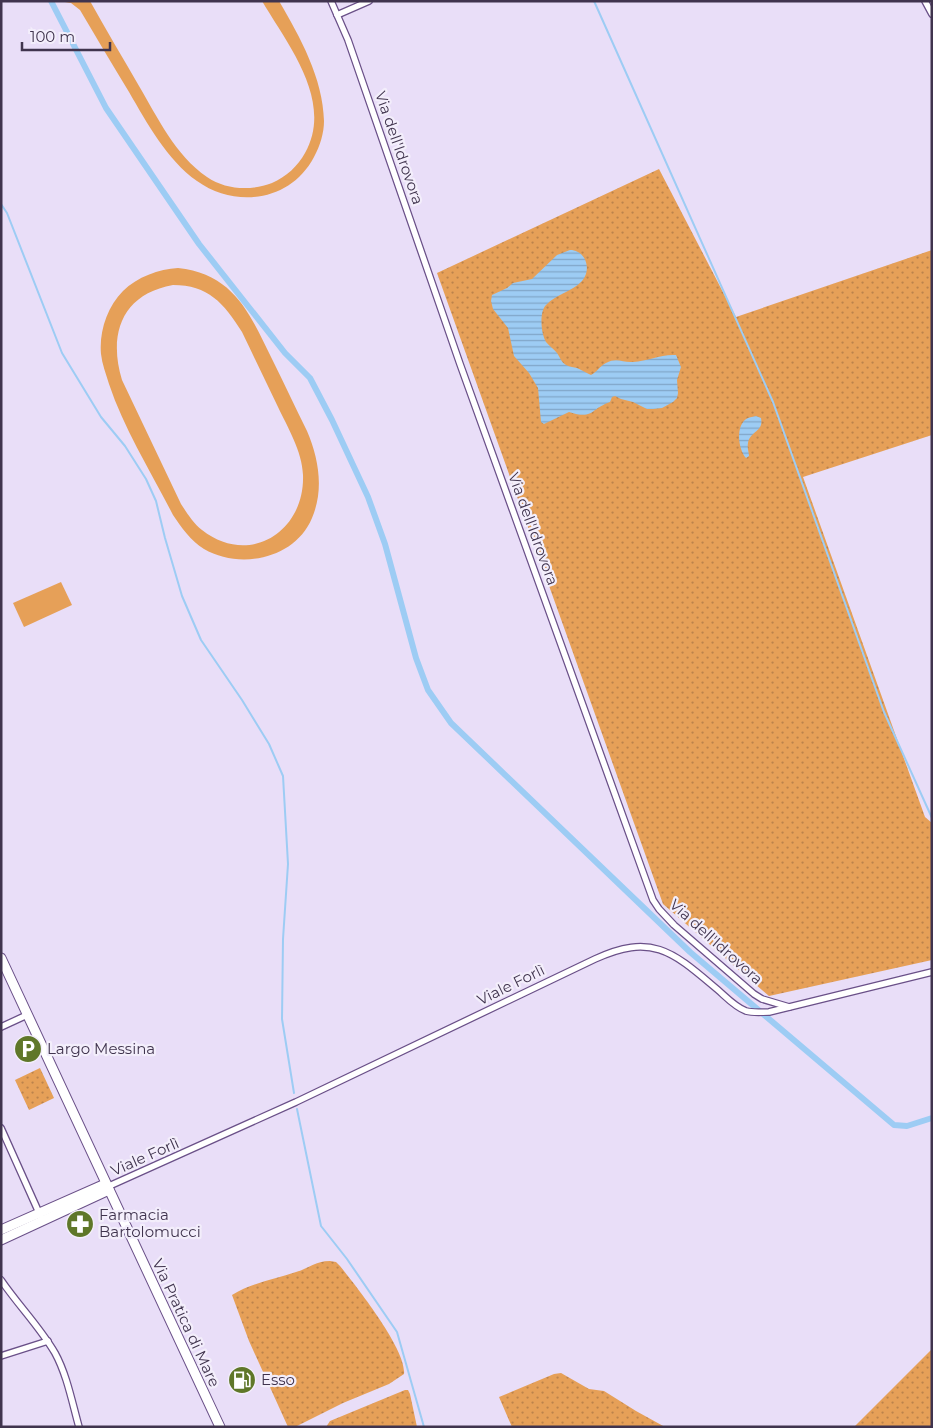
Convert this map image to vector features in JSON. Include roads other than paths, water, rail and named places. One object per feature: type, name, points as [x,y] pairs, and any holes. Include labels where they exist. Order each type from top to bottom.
[{"type":"street","name":"Via dell'Idrovora","points":[[331,1],[348,40],[460,364],[653,900],[674,925],[754,994],[762,1000],[789,1007]]},
{"type":"street","points":[[337,15],[369,1]]},
{"type":"street","points":[[925,1],[932,14]]},
{"type":"street","name":"Viale Forlì","points":[[107,1187],[296,1102],[617,949],[638,946],[657,948],[669,952],[739,1007],[756,1012],[769,1012],[932,972]]},
{"type":"street","name":"Via Pratica di Mare","points":[[1,958],[220,1427]]},
{"type":"street","points":[[1,1027],[27,1016]]},
{"type":"street","points":[[1,1128],[40,1217]]},
{"type":"street","points":[[1,1230],[40,1217],[107,1187]]},
{"type":"street","points":[[1,1240],[40,1217]]},
{"type":"street","points":[[1,1280],[48,1341],[62,1368],[79,1427]]},
{"type":"street","points":[[1,1356],[48,1341]]},
{"type":"water","points":[[570,250],[580,253],[586,261],[587,272],[578,285],[554,298],[544,308],[542,323],[546,342],[564,364],[591,375],[610,361],[633,362],[676,355],[681,367],[677,380],[677,398],[673,402],[662,408],[647,409],[615,396],[612,397],[610,402],[591,413],[583,415],[569,412],[544,424],[541,422],[538,388],[529,373],[514,356],[508,328],[493,309],[492,295],[513,283],[532,279],[557,255]]},
{"type":"water","points":[[756,416],[761,418],[761,426],[749,439],[749,456],[746,458],[741,449],[739,437],[741,426],[744,421]]},
{"type":"waterway","points":[[51,1],[106,108],[199,244],[285,353],[310,378],[368,497],[385,544],[416,658],[428,690],[451,723],[690,952],[894,1125],[907,1126],[932,1118]]},
{"type":"waterway","points":[[594,1],[773,402],[884,712],[932,818]]},
{"type":"waterway","points":[[1,204],[7,213],[62,353],[101,417],[125,446],[146,479],[156,501],[182,596],[201,640],[269,744],[283,776],[288,864],[283,939],[282,1019],[294,1093]]},
{"type":"waterway","points":[[297,1109],[321,1226],[347,1259],[397,1332],[424,1427]]},
{"type":"place","name":"Largo Messina","points":[[28,1049]]},
{"type":"place","name":"Farmacia Bartolomucci","points":[[80,1224]]},
{"type":"place","name":"Esso","points":[[242,1380]]}]
